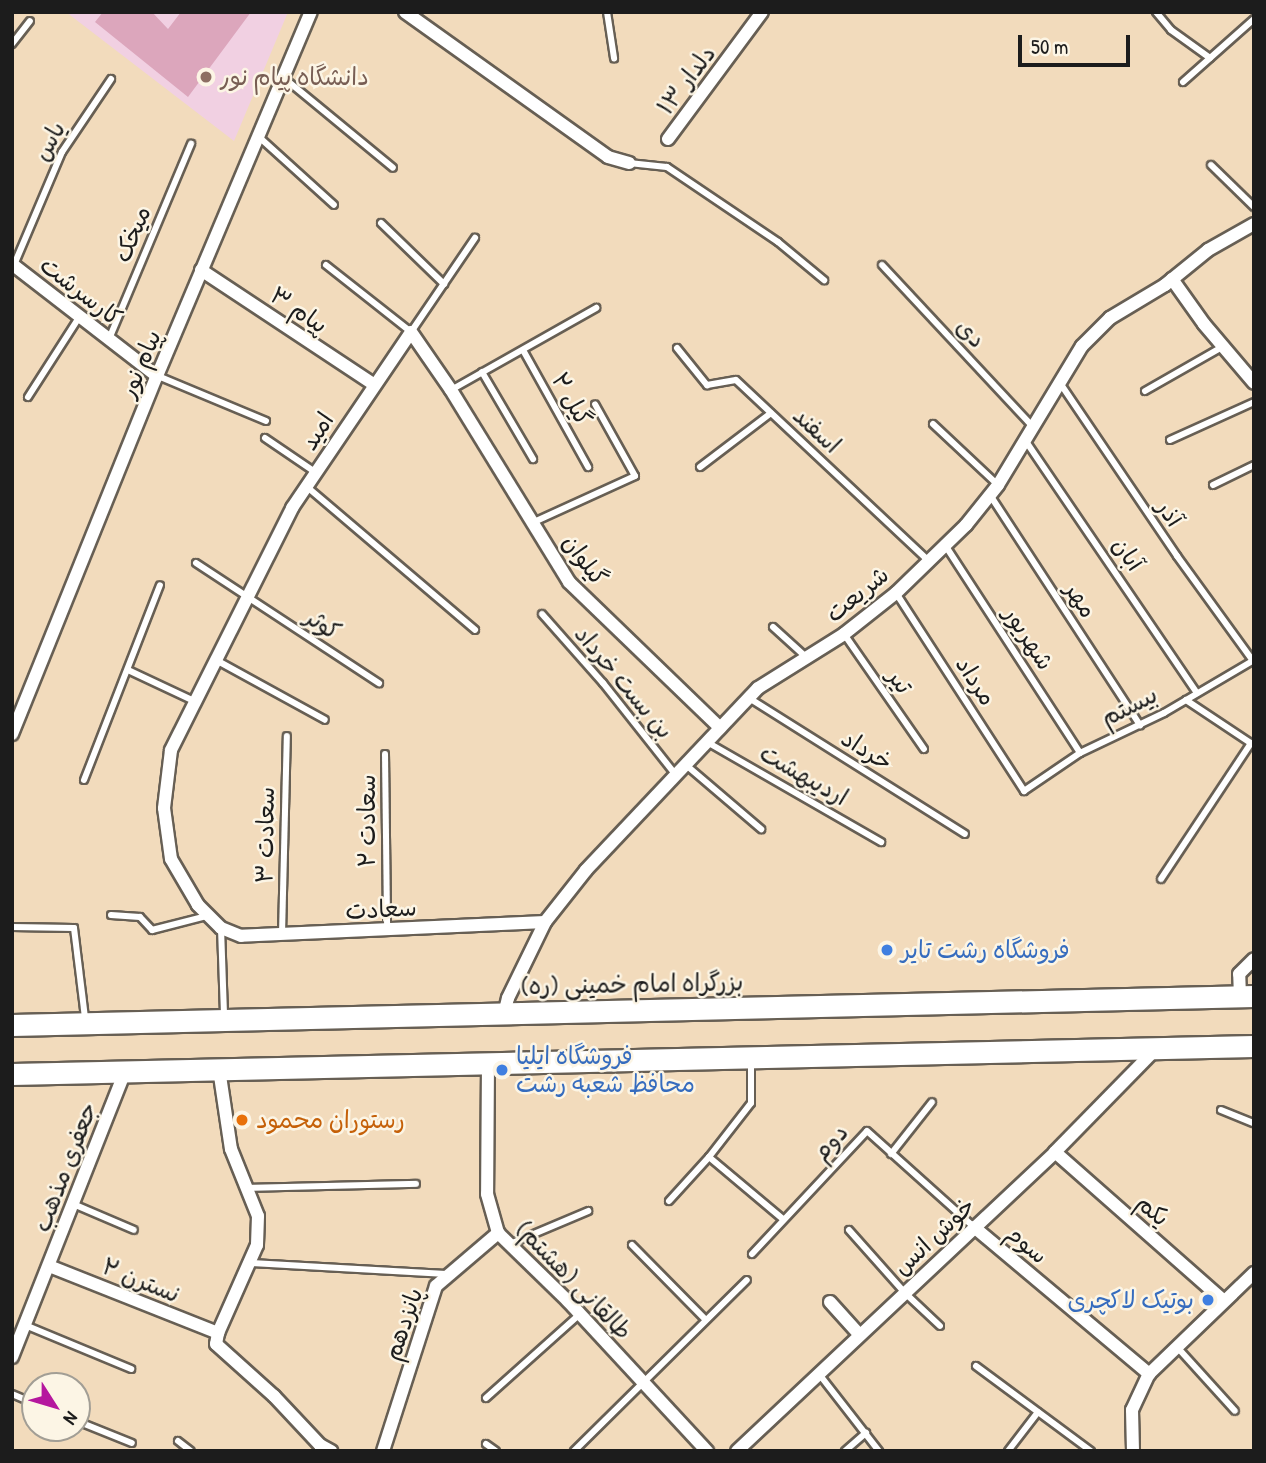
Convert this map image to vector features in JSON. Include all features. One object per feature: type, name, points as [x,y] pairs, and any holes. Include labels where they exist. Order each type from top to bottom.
[{"type":"highway","name":"بزرگراه امام خمینی (ره)","points":[[12,1025],[1247,996]]},
{"type":"highway","points":[[12,1074],[1254,1046]]},
{"type":"street","name":"پیام نور","points":[[12,734],[157,376],[311,12]]},
{"type":"street","points":[[405,12],[608,157],[629,163]]},
{"type":"street","name":"دلدار ۱۳","points":[[668,139],[762,12]]},
{"type":"street","name":"شریعت","points":[[504,1014],[508,998],[545,922],[586,870],[758,688],[844,635],[896,593],[945,545],[994,490],[1082,346],[1110,318],[1172,279],[1208,250],[1254,224]]},
{"type":"street","name":"کارسرشت","points":[[13,265],[157,376]]},
{"type":"street","name":"پیام ۳","points":[[201,270],[373,384]]},
{"type":"street","points":[[1172,279],[1254,383]]},
{"type":"street","name":"امید","points":[[221,929],[198,905],[171,859],[164,808],[171,750],[214,659],[292,508],[411,331]]},
{"type":"street","name":"گیلوان","points":[[411,331],[451,390],[569,582],[720,728]]},
{"type":"street","name":"سعادت","points":[[221,929],[241,936],[545,922]]},
{"type":"street","points":[[1247,996],[1240,974],[1254,959]]},
{"type":"street","name":"خوش انس","points":[[737,1451],[858,1334],[1055,1152],[1158,1048]]},
{"type":"street","name":"طالقانی (هشتم)","points":[[488,1063],[487,1194],[498,1233],[579,1314],[707,1451]]},
{"type":"street","points":[[219,1069],[231,1149],[258,1216],[257,1245],[218,1333],[216,1344],[274,1396],[320,1445],[331,1451]]},
{"type":"street","name":"جعفری مذهب","points":[[12,1357],[125,1071]]},
{"type":"street","name":"یکم","points":[[1055,1152],[1224,1301]]},
{"type":"street","name":"سوم","points":[[974,1227],[1149,1374]]},
{"type":"street","name":"پانزدهم","points":[[383,1451],[436,1286],[498,1233]]},
{"type":"street","name":"نسترن ۲","points":[[49,1266],[218,1333]]},
{"type":"street","points":[[1133,1451],[1132,1410],[1149,1374],[1254,1273]]},
{"type":"street","points":[[830,1302],[858,1334]]},
{"type":"lane","points":[[607,12],[614,58]]},
{"type":"lane","points":[[1156,12],[1171,30],[1210,58]]},
{"type":"lane","points":[[1183,82],[1254,19]]},
{"type":"lane","points":[[12,44],[30,21]]},
{"type":"lane","points":[[284,78],[393,168]]},
{"type":"lane","name":"یاس","points":[[13,265],[62,152],[111,79]]},
{"type":"lane","points":[[259,137],[334,205]]},
{"type":"lane","name":"میخک","points":[[109,339],[191,144]]},
{"type":"lane","points":[[629,163],[667,167],[778,242],[824,281]]},
{"type":"lane","points":[[1211,165],[1254,207]]},
{"type":"lane","points":[[381,223],[444,284]]},
{"type":"lane","name":"امید","points":[[411,331],[475,239]]},
{"type":"lane","points":[[326,265],[411,331]]},
{"type":"lane","name":"دی","points":[[882,265],[1033,427]]},
{"type":"lane","points":[[451,390],[596,308]]},
{"type":"lane","points":[[28,397],[80,316]]},
{"type":"lane","points":[[1145,391],[1223,347]]},
{"type":"lane","name":"اسفند","points":[[677,348],[707,385],[736,380],[928,560]]},
{"type":"lane","name":"گیل ۲","points":[[523,350],[588,467]]},
{"type":"lane","points":[[482,372],[533,459]]},
{"type":"lane","points":[[157,376],[266,421]]},
{"type":"lane","name":"آذر","points":[[1060,383],[1177,556],[1253,660]]},
{"type":"lane","points":[[1170,440],[1254,402]]},
{"type":"lane","points":[[533,523],[635,476],[595,404]]},
{"type":"lane","points":[[700,467],[771,413]]},
{"type":"lane","name":"مهر","points":[[933,424],[994,490],[1140,725]]},
{"type":"lane","points":[[265,438],[315,472]]},
{"type":"lane","name":"آبان","points":[[1024,439],[1197,693]]},
{"type":"lane","points":[[1213,485],[1254,465]]},
{"type":"lane","points":[[306,486],[475,630]]},
{"type":"lane","name":"شهریور","points":[[945,545],[1080,753]]},
{"type":"lane","name":"کوثر","points":[[196,563],[379,683]]},
{"type":"lane","points":[[84,780],[160,585]]},
{"type":"lane","name":"مرداد","points":[[896,593],[1024,791]]},
{"type":"lane","name":"بن بست خرداد","points":[[542,614],[603,682],[676,775]]},
{"type":"lane","points":[[773,627],[806,657]]},
{"type":"lane","name":"تیر","points":[[844,635],[924,749]]},
{"type":"lane","points":[[214,659],[325,720]]},
{"type":"lane","name":"بیستم","points":[[1024,791],[1080,753],[1140,725],[1253,660]]},
{"type":"lane","points":[[128,670],[194,701]]},
{"type":"lane","name":"خرداد","points":[[749,698],[965,834]]},
{"type":"lane","points":[[1161,879],[1252,744],[1186,700]]},
{"type":"lane","name":"سعادت ۳","points":[[282,935],[287,736]]},
{"type":"lane","name":"اردیبهشت","points":[[707,742],[881,842]]},
{"type":"lane","name":"سعادت ۲","points":[[385,754],[387,930]]},
{"type":"lane","points":[[686,765],[761,829]]},
{"type":"lane","points":[[111,915],[140,917],[152,930],[209,916]]},
{"type":"lane","points":[[12,927],[74,928],[86,1023]]},
{"type":"lane","points":[[221,929],[225,1020]]},
{"type":"lane","points":[[669,1201],[709,1157],[751,1103],[751,1057]]},
{"type":"lane","points":[[891,1154],[932,1102]]},
{"type":"lane","points":[[1221,1110],[1254,1122]]},
{"type":"lane","name":"دوم","points":[[752,1254],[867,1131],[974,1227]]},
{"type":"lane","points":[[709,1157],[783,1219]]},
{"type":"lane","points":[[246,1188],[416,1184]]},
{"type":"lane","points":[[73,1204],[134,1230]]},
{"type":"lane","points":[[510,1244],[588,1211]]},
{"type":"lane","points":[[849,1230],[905,1293],[940,1326]]},
{"type":"lane","points":[[632,1245],[705,1319]]},
{"type":"lane","points":[[250,1263],[450,1274]]},
{"type":"lane","points":[[575,1451],[642,1381],[747,1280]]},
{"type":"lane","points":[[486,1398],[579,1314]]},
{"type":"lane","points":[[25,1325],[131,1369]]},
{"type":"lane","points":[[1177,1347],[1235,1411]]},
{"type":"lane","points":[[976,1366],[1091,1451]]},
{"type":"lane","points":[[818,1373],[879,1451]]},
{"type":"lane","points":[[1008,1451],[1038,1412]]},
{"type":"lane","points":[[91,1427],[132,1443]]},
{"type":"lane","points":[[845,1451],[866,1433]]},
{"type":"lane","points":[[178,1441],[191,1451]]},
{"type":"lane","points":[[486,1444],[496,1451]]},
{"type":"shaded area","name":"دانشگاه پیام نور","points":[[66,12],[288,12],[234,141]]},
{"type":"building","points":[[103,12],[152,12],[168,29],[181,12],[251,12],[188,97],[95,22]]},
{"type":"place","name":"دانشگاه پیام نور","points":[[206,77]]},
{"type":"place","name":"فروشگاه رشت تاير","points":[[887,950]]},
{"type":"place","name":"فروشگاه ایلیا محافظ شعبه رشت","points":[[502,1070]]},
{"type":"place","name":"رستوران محمود","points":[[242,1120]]},
{"type":"place","name":"بوتیک لاکچری","points":[[1208,1300]]}]
